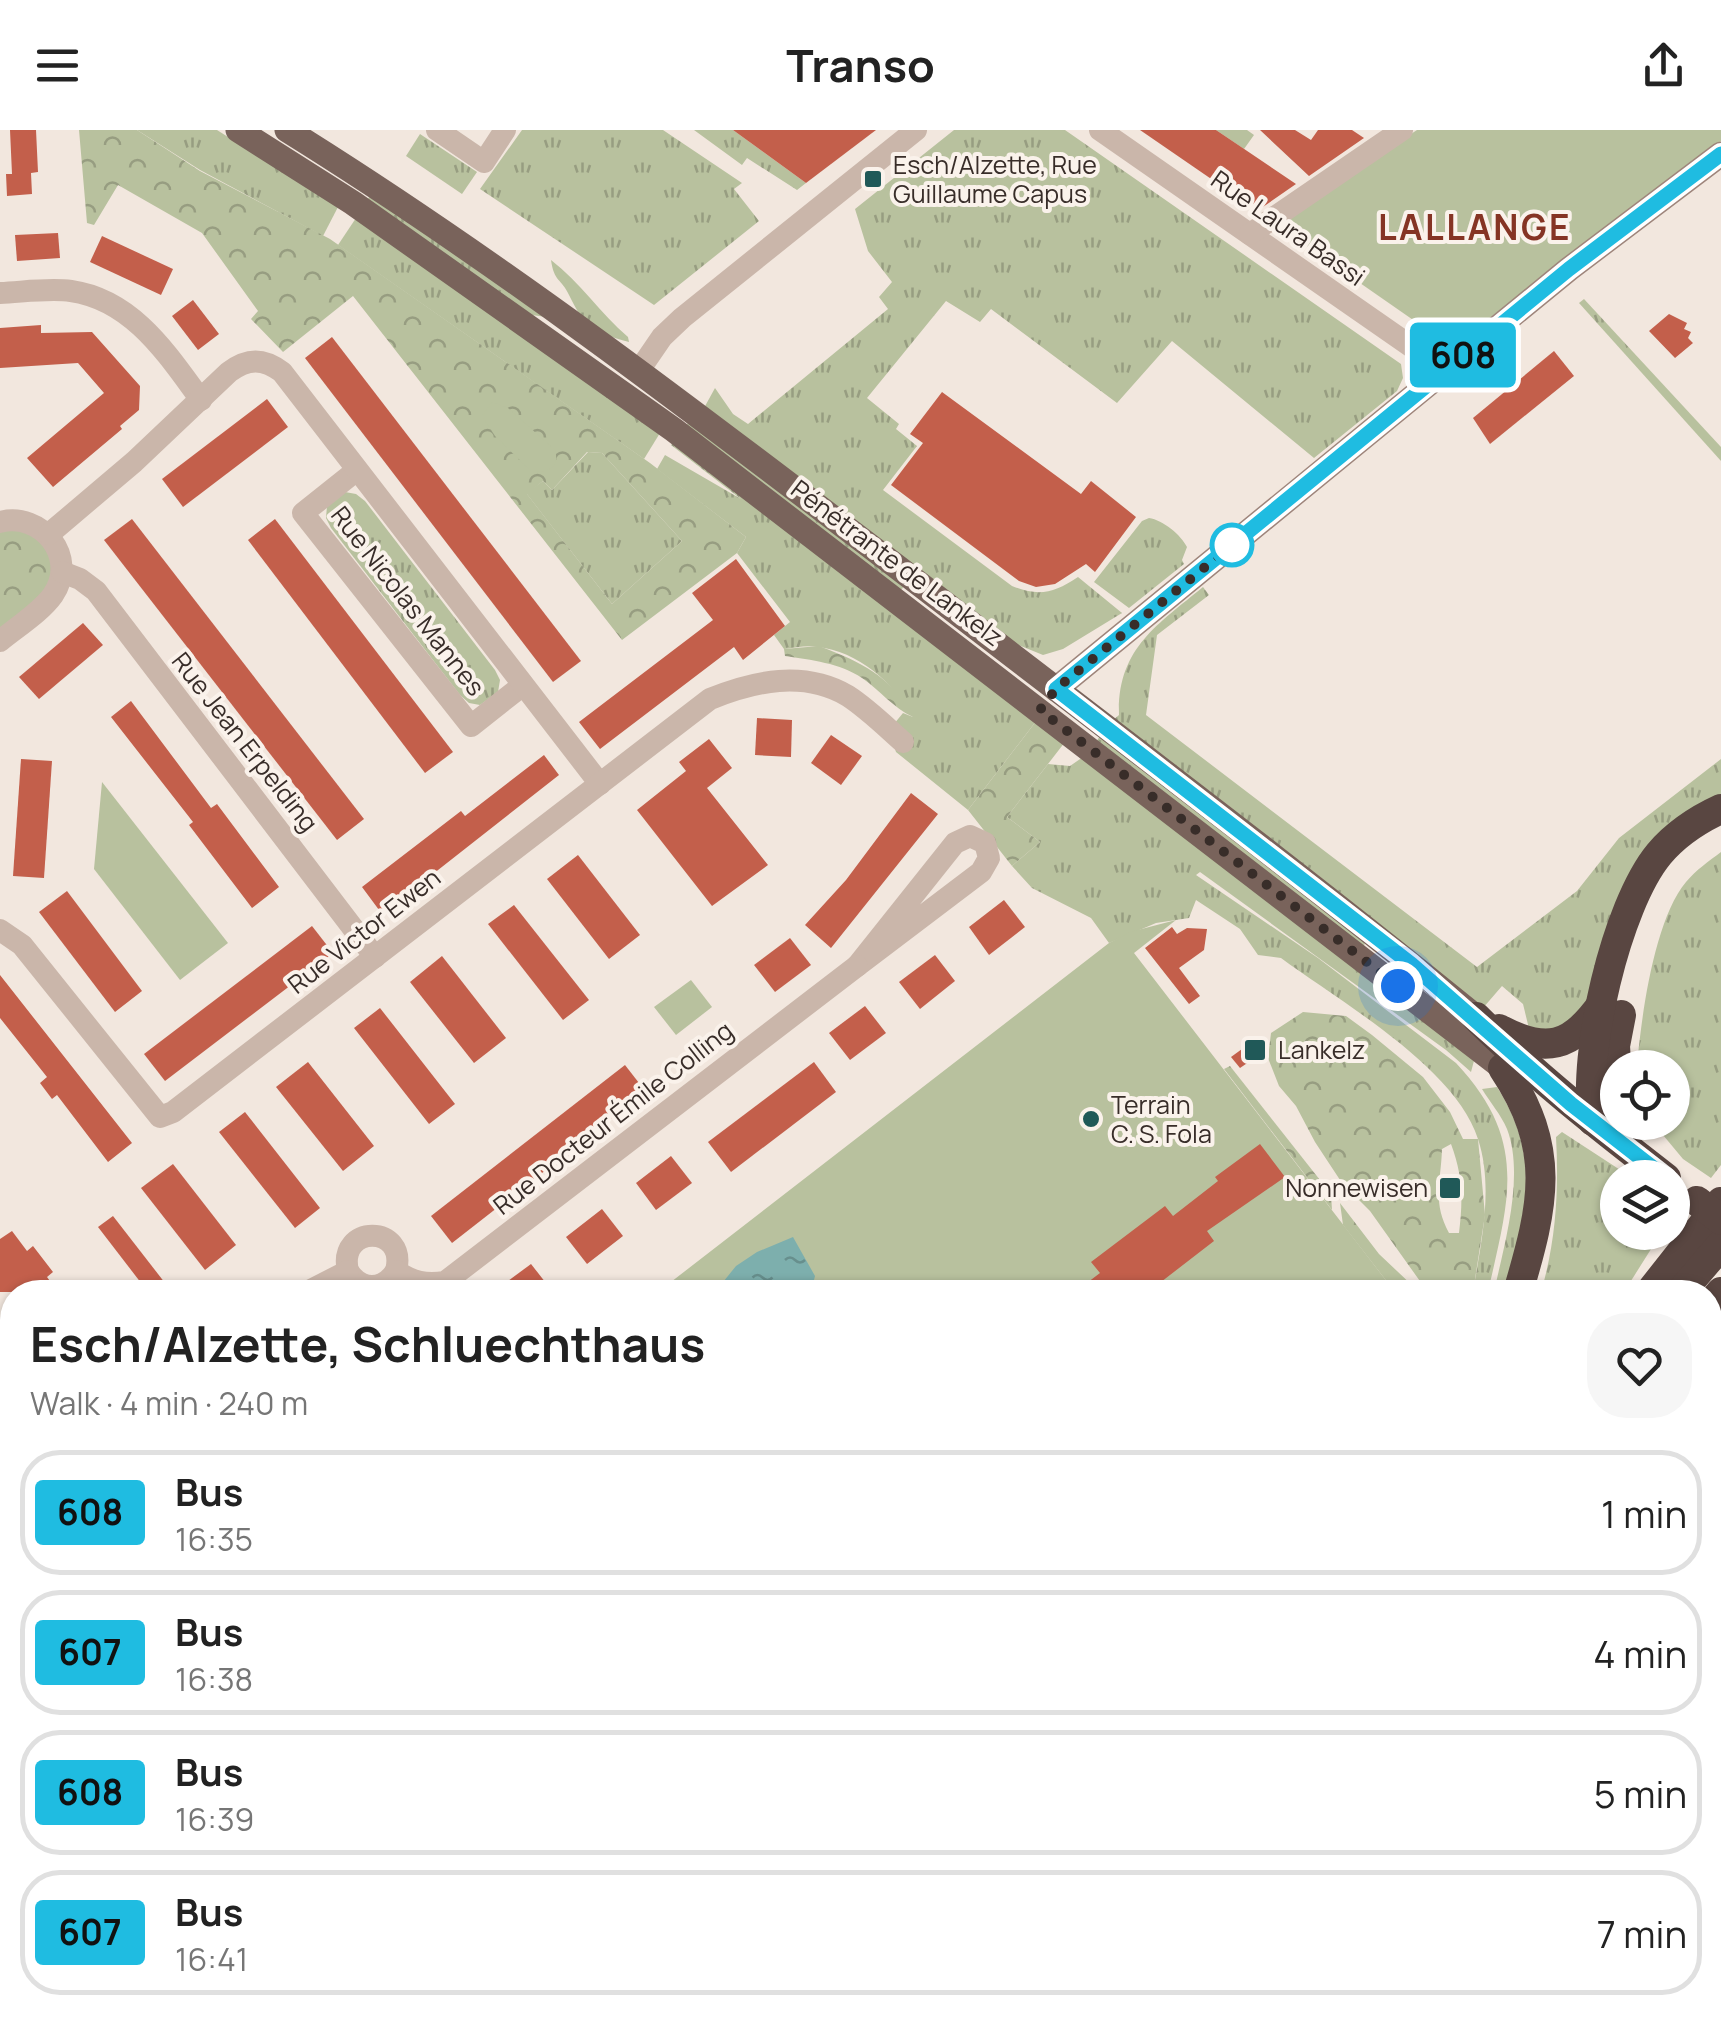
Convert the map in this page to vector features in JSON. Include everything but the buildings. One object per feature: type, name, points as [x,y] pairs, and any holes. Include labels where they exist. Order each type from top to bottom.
[{"type":"highway","points":[[1582,1112],[1602,1004],[1624,920],[1648,869],[1674,838],[1721,809]]},
{"type":"highway","points":[[1616,1050],[1635,953],[1646,919],[1670,872],[1701,842],[1721,831]]},
{"type":"highway","points":[[1476,1017],[1526,1044],[1538,1045],[1577,1032],[1602,1004]]},
{"type":"highway","points":[[1476,1017],[1516,1057],[1644,1160]]},
{"type":"highway","points":[[1503,1068],[1582,1112]]},
{"type":"highway","points":[[1503,1068],[1530,1114],[1540,1160],[1536,1220],[1521,1280]]},
{"type":"highway","points":[[1659,1280],[1713,1208],[1690,1193]]},
{"type":"highway","points":[[1691,1280],[1721,1245]]},
{"type":"main road","name":"Pénétrante de Lankelz","points":[[238,130],[353,202],[524,322],[631,383],[894,598],[1048,699],[1503,1068]]},
{"type":"main road","name":"Pénétrante de Lankelz","points":[[287,130],[368,180],[1048,699],[1476,1017]]},
{"type":"main road","points":[[1048,699],[1569,269],[1721,154]]},
{"type":"street","points":[[437,130],[484,162],[505,130]]},
{"type":"street","points":[[879,130],[907,137]]},
{"type":"street","name":"Rue Laura Bassi","points":[[1100,130],[1445,370]]},
{"type":"street","points":[[1250,234],[1402,130]]},
{"type":"street","points":[[631,383],[662,337],[682,318],[907,137]]},
{"type":"street","points":[[0,293],[70,290],[100,298],[134,318],[160,344],[200,400],[49,534]]},
{"type":"street","name":"Rue Nicolas Mannes","points":[[200,400],[240,364],[260,360],[282,372],[600,784]]},
{"type":"street","name":"Rue Nicolas Mannes","points":[[358,470],[303,513],[471,726],[524,685]]},
{"type":"street","points":[[0,522],[11,519],[32,523],[49,534],[59,552],[62,572],[52,598],[0,641]]},
{"type":"street","name":"Rue Jean Erpelding","points":[[62,572],[96,591],[376,957]]},
{"type":"street","name":"Rue Victor Ewen","points":[[0,930],[22,945],[160,1117],[173,1112],[710,699],[745,685],[779,679],[822,686],[847,696],[904,742]]},
{"type":"street","name":"Rue Docteur Émile Colling","points":[[448,1280],[981,872],[989,858],[984,843],[970,836],[955,843],[857,966]]},
{"type":"street","points":[[356,1280],[348,1272],[347,1255],[356,1241],[372,1235],[394,1247],[398,1263],[388,1280]]},
{"type":"street","name":"Rue Docteur Émile Colling","points":[[396,1271],[410,1280]]},
{"type":"street","points":[[332,1280],[348,1272]]},
{"type":"green space","points":[[79,130],[137,130],[200,171],[330,239],[650,463],[746,537],[737,553],[622,640],[353,296],[283,352],[251,319],[258,311],[202,233],[118,185],[94,225],[87,223]],"holes":[[[587,452],[602,453],[682,541],[612,604],[527,494],[543,481],[552,490]]]},
{"type":"green space","points":[[137,130],[217,130],[338,207],[323,236],[200,170]]},
{"type":"green space","points":[[522,130],[663,130],[742,183],[734,189],[759,221],[654,305],[480,189]]},
{"type":"green space","points":[[694,130],[733,130],[806,183],[797,190],[747,158],[742,165]]},
{"type":"green space","points":[[954,130],[1065,130],[1401,364],[1403,378],[1397,391],[1314,458],[1172,341],[1117,403],[991,309],[980,322],[946,301],[867,398],[899,424],[896,429],[917,446],[883,490],[1012,586],[1046,592],[1078,577],[1122,613],[1063,649],[1043,655],[1006,640],[704,408],[715,388],[733,414],[748,424],[888,309],[879,297],[892,282],[868,251],[855,209]]},
{"type":"green space","points":[[1216,130],[1247,130],[1254,135],[1244,149]]},
{"type":"green space","points":[[1417,130],[1721,130],[1721,141],[1452,347],[1281,228],[1289,216]]},
{"type":"green space","points":[[420,134],[477,172],[462,194],[406,156]]},
{"type":"green space","points":[[371,195],[546,317],[532,315],[366,201]]},
{"type":"green space","points":[[356,218],[660,433],[644,459],[338,245]]},
{"type":"green space","points":[[551,260],[629,342],[598,331],[586,322],[556,276]]},
{"type":"green space","points":[[1584,299],[1721,447],[1721,461],[1579,303]]},
{"type":"green space","points":[[492,402],[508,408],[555,450],[556,461],[551,468],[532,472],[495,436],[482,416]]},
{"type":"green space","points":[[689,421],[903,588],[900,590],[685,428]]},
{"type":"green space","points":[[674,443],[1037,720],[968,810],[896,752],[889,730],[903,713],[913,717],[885,681],[860,662],[832,650],[809,646],[784,649],[774,635],[790,622],[737,553],[746,537],[657,469],[665,455],[741,499],[671,445]]},
{"type":"green space","points":[[588,452],[602,453],[682,541],[612,604],[526,493],[543,481],[552,490]]},
{"type":"green space","points":[[345,492],[365,501],[495,670],[500,680],[498,692],[480,705],[469,703],[460,695],[331,528],[326,518],[327,506]]},
{"type":"green space","points":[[1149,518],[1166,525],[1184,542],[1184,564],[1129,608],[1094,582],[1142,521]]},
{"type":"green space","points":[[0,522],[32,523],[62,572],[0,641]]},
{"type":"green space","points":[[1203,587],[1209,595],[1157,635],[1146,715],[1477,967],[1577,891],[1619,838],[1721,759],[1721,800],[1676,825],[1591,1004],[1565,1026],[1531,1037],[1523,1004],[1502,986],[1483,1008],[1112,721],[1119,715],[1125,672],[1143,640]]},
{"type":"green space","points":[[819,646],[873,672],[916,714],[913,717],[906,713],[862,678],[844,669],[785,656],[784,649]]},
{"type":"green space","points":[[1037,720],[1065,742],[1007,817],[1040,842],[1012,866],[968,810]]},
{"type":"green space","points":[[1100,736],[1365,940],[1364,948],[1096,742]]},
{"type":"green space","points":[[1083,757],[1475,1057],[1471,1072],[1446,1050],[1200,872],[1196,875],[1318,958],[1456,1063],[1479,1091],[1495,1118],[1507,1172],[1502,1228],[1491,1280],[1475,1280],[1486,1196],[1478,1139],[1465,1112],[1422,1062],[1281,958],[1258,955],[1240,929],[1196,900],[1189,918],[1156,923],[1109,943],[1091,918],[1032,888],[1012,866],[1040,842],[1007,817],[1048,764],[1070,766]]},
{"type":"green space","points":[[102,782],[228,943],[180,980],[94,869]]},
{"type":"green space","points":[[1721,852],[1721,1165],[1711,1178],[1690,1160],[1683,1159],[1667,1140],[1690,1140],[1690,1050],[1639,1050],[1657,944],[1675,899],[1698,870]]},
{"type":"green space","name":"Terrain C. S. Fola","points":[[1176,920],[1134,953],[1386,1280],[674,1280],[1109,943],[1130,932]]},
{"type":"green space","points":[[691,980],[712,1007],[676,1035],[654,1007]]},
{"type":"green space","points":[[1303,1012],[1346,1016],[1423,1077],[1450,1112],[1463,1139],[1478,1139],[1485,1215],[1475,1280],[1419,1280],[1370,1211],[1342,1183],[1296,1106],[1279,1086],[1268,1058],[1271,1033]],"holes":[[[1451,1144],[1458,1167],[1459,1233],[1449,1233],[1439,1202],[1442,1149]]]},
{"type":"green space","points":[[1230,1066],[1331,1194],[1332,1210],[1224,1069]]},
{"type":"green space","points":[[1497,1087],[1512,1114],[1525,1164],[1523,1212],[1508,1280],[1497,1280],[1511,1210],[1512,1148],[1505,1124],[1482,1089]]},
{"type":"green space","points":[[1562,1132],[1605,1160],[1600,1160],[1600,1250],[1650,1250],[1632,1280],[1544,1280],[1557,1176],[1556,1137]]},
{"type":"green space","points":[[1340,1203],[1379,1254],[1407,1280],[1386,1280],[1343,1225]]},
{"type":"water","points":[[793,1237],[814,1280],[725,1280],[736,1266]]},
{"type":"bus line","name":"608","points":[[1643,1160],[1571,1104],[1411,964],[1056,689],[1569,269],[1721,154]]},
{"type":"place","name":"Esch/Alzette, Rue Guillaume Capus","points":[[873,179]]},
{"type":"place","name":"Lankelz","points":[[1255,1050]]},
{"type":"place","name":"Terrain C. S. Fola","points":[[1091,1119]]},
{"type":"place","name":"Nonnewisen","points":[[1450,1188]]},
{"type":"district","name":"LALLANGE","points":[[1475,228]]},
{"type":"route","points":[[1232,545],[1056,689],[1040,710],[1398,986]]}]
